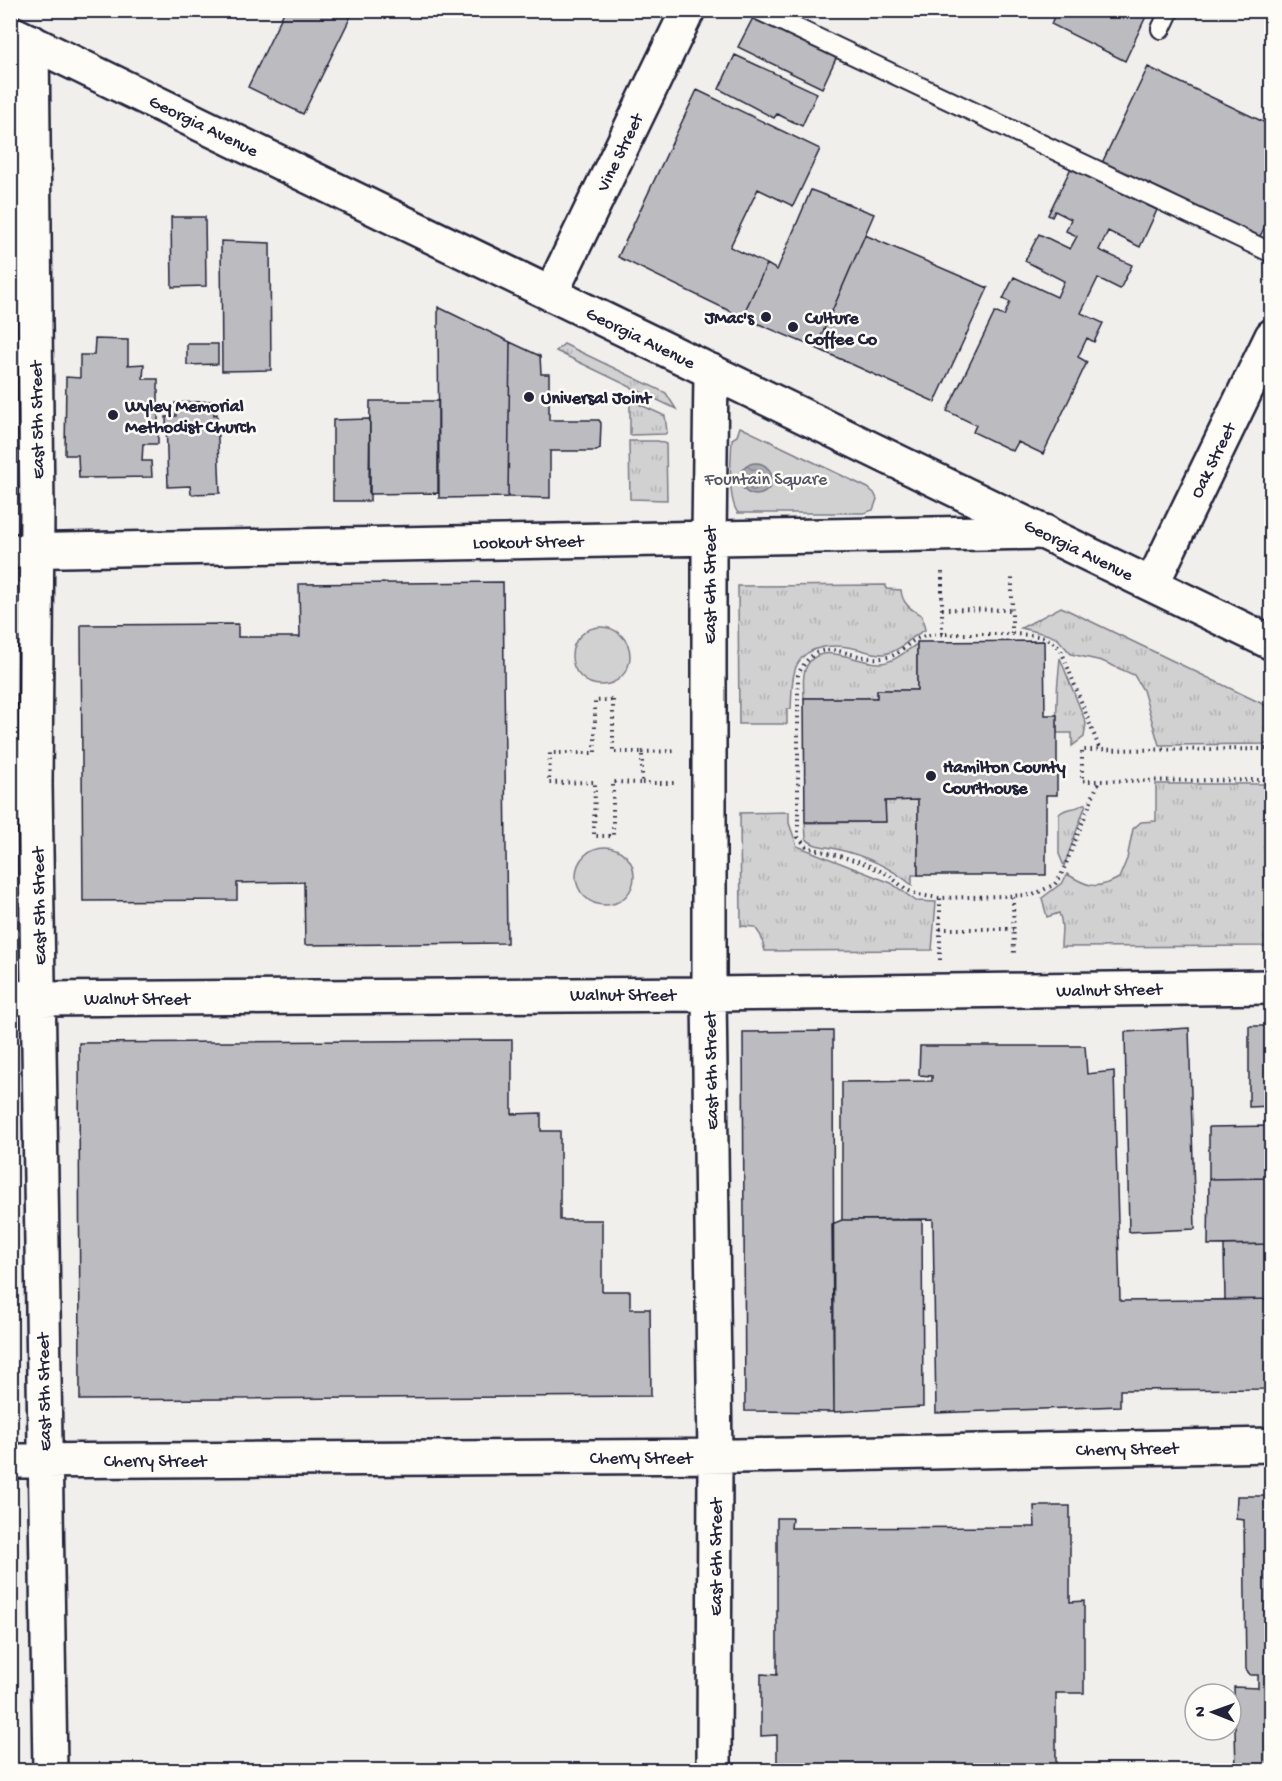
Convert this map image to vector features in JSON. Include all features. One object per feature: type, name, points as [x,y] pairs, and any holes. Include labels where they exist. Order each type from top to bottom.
[{"type":"street","name":"Vine Street","points":[[551,293],[688,10]]},
{"type":"street","name":"Georgia Avenue","points":[[21,37],[1272,643]]},
{"type":"street","name":"East 5th Street","points":[[21,37],[23,551],[35,785],[25,998],[44,1461],[50,1770]]},
{"type":"street","name":"Oak Street","points":[[1152,584],[1272,336]]},
{"type":"street","name":"East 6th Street","points":[[711,371],[709,994],[715,1456],[714,1770]]},
{"type":"street","name":"Lookout Street","points":[[23,551],[1045,532]]},
{"type":"street","name":"Walnut Street","points":[[25,998],[709,994],[1272,987]]},
{"type":"street","name":"Cherry Street","points":[[10,1461],[715,1456],[1272,1445]]},
{"type":"lane","points":[[758,10],[1272,253]]},
{"type":"lane","points":[[1161,29],[1170,10]]},
{"type":"path","points":[[942,572],[942,634]]},
{"type":"path","points":[[1012,576],[1012,634]]},
{"type":"path","points":[[942,609],[1011,610]]},
{"type":"path","points":[[1098,781],[1061,876],[1055,884],[1034,895],[1013,897],[940,898],[918,895],[905,889],[889,875],[861,862],[807,847],[798,837],[798,675],[804,663],[813,654],[841,650],[870,658],[888,657],[897,654],[913,640],[926,635],[1012,634],[1044,637],[1055,642],[1061,650],[1100,750]]},
{"type":"path","points":[[595,700],[613,700],[613,752],[642,752],[642,783],[613,782],[613,836],[594,836],[595,782],[549,783],[550,753],[595,753],[595,700]]},
{"type":"path","points":[[1272,749],[1082,750],[1082,781],[1272,780]]},
{"type":"path","points":[[1013,897],[1014,961]]},
{"type":"path","points":[[940,898],[940,961]]},
{"type":"path","points":[[940,929],[1013,929]]},
{"type":"green space","points":[[564,344],[666,393],[676,409],[556,351]]},
{"type":"green space","points":[[630,400],[665,416],[667,432],[665,434],[630,435]]},
{"type":"green space","name":"Fountain Square","points":[[740,427],[868,488],[877,499],[873,510],[864,513],[738,513],[732,498],[731,467],[732,439],[737,436]]},
{"type":"green space","points":[[629,441],[658,441],[666,444],[667,500],[630,499]]},
{"type":"green space","points":[[886,585],[886,589],[901,590],[905,603],[922,616],[925,630],[896,650],[885,654],[838,646],[822,647],[808,652],[798,663],[794,673],[791,709],[787,709],[787,724],[739,724],[738,586]]},
{"type":"green space","points":[[1061,607],[1271,708],[1271,744],[1159,745],[1143,690],[1134,675],[1102,661],[1071,654],[1058,639],[1021,628]]},
{"type":"green space","points":[[595,627],[607,627],[622,635],[630,650],[630,662],[622,677],[607,685],[595,685],[580,677],[572,662],[572,650],[580,635]]},
{"type":"green space","points":[[917,644],[917,690],[877,690],[877,698],[804,698],[805,670],[811,660],[819,655],[838,654],[880,663],[890,661]]},
{"type":"green space","points":[[1060,658],[1086,723],[1084,737],[1072,746],[1072,733],[1057,733]]},
{"type":"green space","points":[[1156,784],[1271,784],[1271,946],[1061,947],[1061,917],[1059,913],[1047,917],[1042,898],[1063,882],[1067,874],[1081,882],[1093,885],[1105,884],[1119,878],[1127,859],[1133,829],[1141,822],[1156,821]]},
{"type":"green space","points":[[918,800],[918,875],[912,875],[912,885],[876,862],[815,845],[806,838],[805,823],[885,822],[885,801]]},
{"type":"green space","points":[[1086,804],[1064,866],[1059,854],[1059,814]]},
{"type":"green space","points":[[789,812],[789,823],[797,846],[891,883],[916,901],[936,902],[932,950],[765,951],[761,936],[755,927],[741,926],[740,813]]},
{"type":"green space","points":[[599,847],[611,847],[626,855],[634,870],[634,882],[626,897],[611,905],[599,905],[584,897],[576,882],[576,870],[584,855]]},
{"type":"water","points":[[756,463],[767,468],[772,479],[767,490],[756,495],[745,490],[740,479],[745,468]]},
{"type":"building","points":[[285,10],[354,10],[303,114],[248,87]]},
{"type":"building","points":[[1057,10],[1149,10],[1125,61],[1051,24]]},
{"type":"building","points":[[755,14],[838,54],[822,88],[738,47]]},
{"type":"building","points":[[735,55],[817,93],[802,126],[777,114],[774,118],[719,89]]},
{"type":"building","points":[[1148,67],[1272,126],[1272,213],[1258,240],[1167,192],[1102,163]]},
{"type":"building","points":[[697,90],[820,149],[793,206],[758,189],[730,247],[767,264],[742,317],[618,257]]},
{"type":"building","points":[[1071,168],[1157,210],[1140,247],[1108,231],[1099,250],[1132,265],[1120,289],[1098,278],[1081,313],[1103,323],[1094,342],[1087,338],[1078,357],[1087,362],[1043,454],[1018,442],[1013,451],[973,432],[976,425],[947,411],[995,312],[1004,316],[1010,302],[1003,299],[1014,277],[1057,297],[1064,281],[1025,261],[1039,234],[1070,249],[1077,236],[1066,231],[1071,219],[1055,211],[1052,217],[1048,215]]},
{"type":"building","points":[[811,190],[874,214],[816,348],[742,317],[767,264],[777,270]]},
{"type":"building","points":[[171,217],[205,217],[206,286],[172,287]]},
{"type":"building","points":[[865,235],[988,288],[935,402],[816,348]]},
{"type":"building","points":[[221,241],[270,243],[271,370],[222,371]]},
{"type":"building","points":[[438,307],[510,342],[508,497],[439,498]]},
{"type":"building","points":[[95,339],[128,340],[128,365],[144,364],[143,379],[158,379],[158,444],[143,444],[142,461],[151,461],[152,477],[79,478],[78,455],[65,455],[66,377],[80,378],[80,355],[94,355]]},
{"type":"building","name":"Universal Joint","points":[[510,342],[540,356],[541,374],[549,374],[549,420],[599,420],[601,423],[600,449],[596,451],[550,451],[550,498],[508,497]]},
{"type":"building","points":[[187,344],[218,344],[218,364],[187,365]]},
{"type":"building","points":[[213,401],[214,415],[217,414],[220,493],[191,494],[190,486],[168,487],[166,417],[176,416],[175,403]]},
{"type":"building","points":[[370,401],[438,401],[438,493],[369,494]]},
{"type":"building","points":[[370,419],[370,501],[333,501],[333,420]]},
{"type":"building","points":[[503,582],[507,943],[305,945],[304,882],[237,883],[237,900],[83,901],[81,625],[238,624],[238,637],[300,637],[299,584]]},
{"type":"building","name":"Hamilton County Courthouse","points":[[1044,641],[1045,715],[1057,715],[1057,795],[1046,795],[1046,875],[918,875],[918,800],[885,801],[886,822],[805,822],[804,698],[877,698],[877,690],[917,690],[917,642]]},
{"type":"building","points":[[1249,1026],[1272,1026],[1272,1106],[1249,1107]]},
{"type":"building","points":[[1189,1028],[1195,1229],[1129,1232],[1125,1032]]},
{"type":"building","points":[[833,1031],[834,1412],[745,1411],[743,1032]]},
{"type":"building","points":[[512,1040],[512,1114],[541,1113],[541,1131],[560,1131],[560,1220],[602,1220],[602,1291],[630,1291],[630,1309],[650,1309],[651,1396],[80,1400],[79,1043]]},
{"type":"building","points":[[920,1046],[1085,1046],[1087,1074],[1114,1071],[1120,1301],[1272,1299],[1272,1389],[1120,1390],[1120,1406],[936,1413],[933,1219],[842,1220],[842,1082],[932,1081],[932,1076],[919,1075]]},
{"type":"building","points":[[1272,1126],[1272,1178],[1209,1179],[1209,1127]]},
{"type":"building","points":[[1272,1178],[1272,1244],[1208,1245],[1209,1179]]},
{"type":"building","points":[[842,1220],[922,1220],[923,1407],[834,1412],[832,1224]]},
{"type":"building","points":[[1272,1244],[1272,1299],[1225,1300],[1224,1245]]},
{"type":"building","points":[[1237,1496],[1272,1496],[1272,1770],[1236,1770],[1235,1742],[1243,1742],[1243,1687],[1258,1688],[1258,1675],[1250,1675],[1246,1669],[1244,1520],[1236,1519]]},
{"type":"building","points":[[1034,1506],[1070,1506],[1070,1602],[1084,1601],[1084,1693],[1056,1693],[1056,1770],[777,1770],[777,1735],[761,1736],[761,1674],[777,1675],[777,1518],[792,1518],[791,1528],[1035,1527]]},
{"type":"place","name":"JMac's","points":[[766,317]]},
{"type":"place","name":"Culture Coffee Co","points":[[793,327]]},
{"type":"place","name":"Universal Joint","points":[[529,397]]},
{"type":"place","name":"Wyley Memorial Methodist Church","points":[[113,415]]},
{"type":"place","name":"Hamilton County Courthouse","points":[[931,776]]}]
